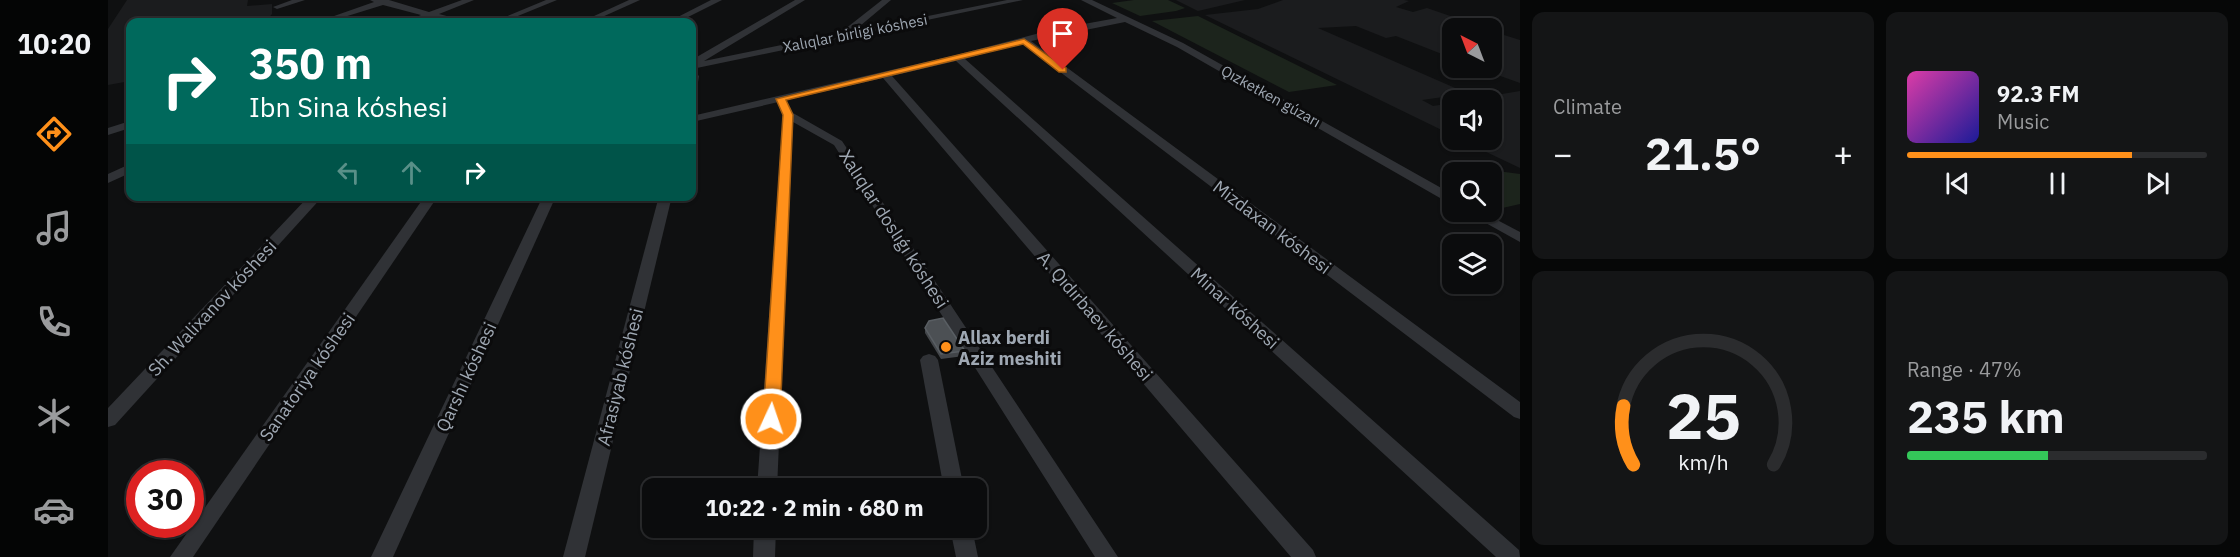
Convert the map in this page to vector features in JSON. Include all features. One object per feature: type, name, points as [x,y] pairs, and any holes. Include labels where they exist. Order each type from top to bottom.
[{"type":"street","points":[[277,7],[301,0]]},
{"type":"street","points":[[421,18],[470,0]]},
{"type":"street","points":[[507,18],[553,0]]},
{"type":"street","points":[[594,18],[636,0]]},
{"type":"street","points":[[680,18],[718,0]]},
{"type":"street","points":[[696,63],[801,0]]},
{"type":"street","points":[[842,36],[886,0]]},
{"type":"street","name":"Xalıqlar birligi kóshesi","points":[[696,64],[1019,0]]},
{"type":"street","name":"Qızketken gúzarı","points":[[1085,0],[1128,19],[1278,100],[1442,194]]},
{"type":"street","points":[[333,18],[382,1],[442,18]]},
{"type":"street","points":[[696,117],[958,58],[1051,33],[1128,19]]},
{"type":"street","name":"Mizdaxan kóshesi","points":[[1024,41],[1520,412]]},
{"type":"street","name":"Minar kóshesi","points":[[958,58],[1511,557]]},
{"type":"street","name":"A. Qıdırbaev kóshesi","points":[[886,75],[1305,557]]},
{"type":"street","points":[[768,478],[788,115],[781,99]]},
{"type":"street","name":"Xalıqlar doslıǵı kóshesi","points":[[788,115],[838,143],[1107,557]]},
{"type":"street","points":[[108,132],[126,125]]},
{"type":"street","points":[[108,179],[126,170]]},
{"type":"street","points":[[108,183],[126,180]]},
{"type":"street","name":"Sh. Walixanov kóshesi","points":[[108,420],[312,201]]},
{"type":"street","name":"Sanatoriya kóshesi","points":[[181,557],[429,201]]},
{"type":"street","name":"Qarshı kóshesi","points":[[382,557],[548,201]]},
{"type":"street","name":"Afrasiyab kóshesi","points":[[574,557],[665,201]]},
{"type":"street","points":[[1491,222],[1520,238]]},
{"type":"street","points":[[929,360],[952,478]]},
{"type":"street","points":[[764,557],[765,538]]},
{"type":"street","points":[[963,538],[967,557]]},
{"type":"shaded area","points":[[127,0],[248,0],[247,6],[272,4],[272,14],[268,18],[126,18],[126,82],[108,85],[108,29]]},
{"type":"shaded area","points":[[1134,0],[1168,0],[1185,8],[1140,16],[1112,3]]},
{"type":"shaded area","points":[[1176,0],[1245,0],[1198,11]]},
{"type":"shaded area","points":[[1283,0],[1404,0],[1409,1],[1396,7],[1413,12],[1427,8],[1456,18],[1442,18],[1442,54],[1396,36],[1386,38],[1356,26],[1318,28],[1460,90],[1442,90],[1442,97],[1422,100],[1433,106],[1442,105],[1442,130],[1205,15],[1258,9]]},
{"type":"shaded area","points":[[1198,16],[1337,85],[1289,92],[1152,21]]},
{"type":"shaded area","points":[[1502,34],[1520,40],[1520,83],[1502,77]]},
{"type":"shaded area","points":[[1520,91],[1520,168],[1482,150],[1502,150],[1502,94]]},
{"type":"shaded area","points":[[1502,172],[1520,174],[1520,204],[1502,208]]},
{"type":"building","name":"Allax berdi Aziz meshiti","points":[[943,318],[965,351],[941,354],[925,328],[929,321]]},
{"type":"place","name":"Allax berdi Aziz meshiti","points":[[946,347]]},
{"type":"route","points":[[771,419],[788,115],[781,99],[1024,41],[1063,70]]}]
